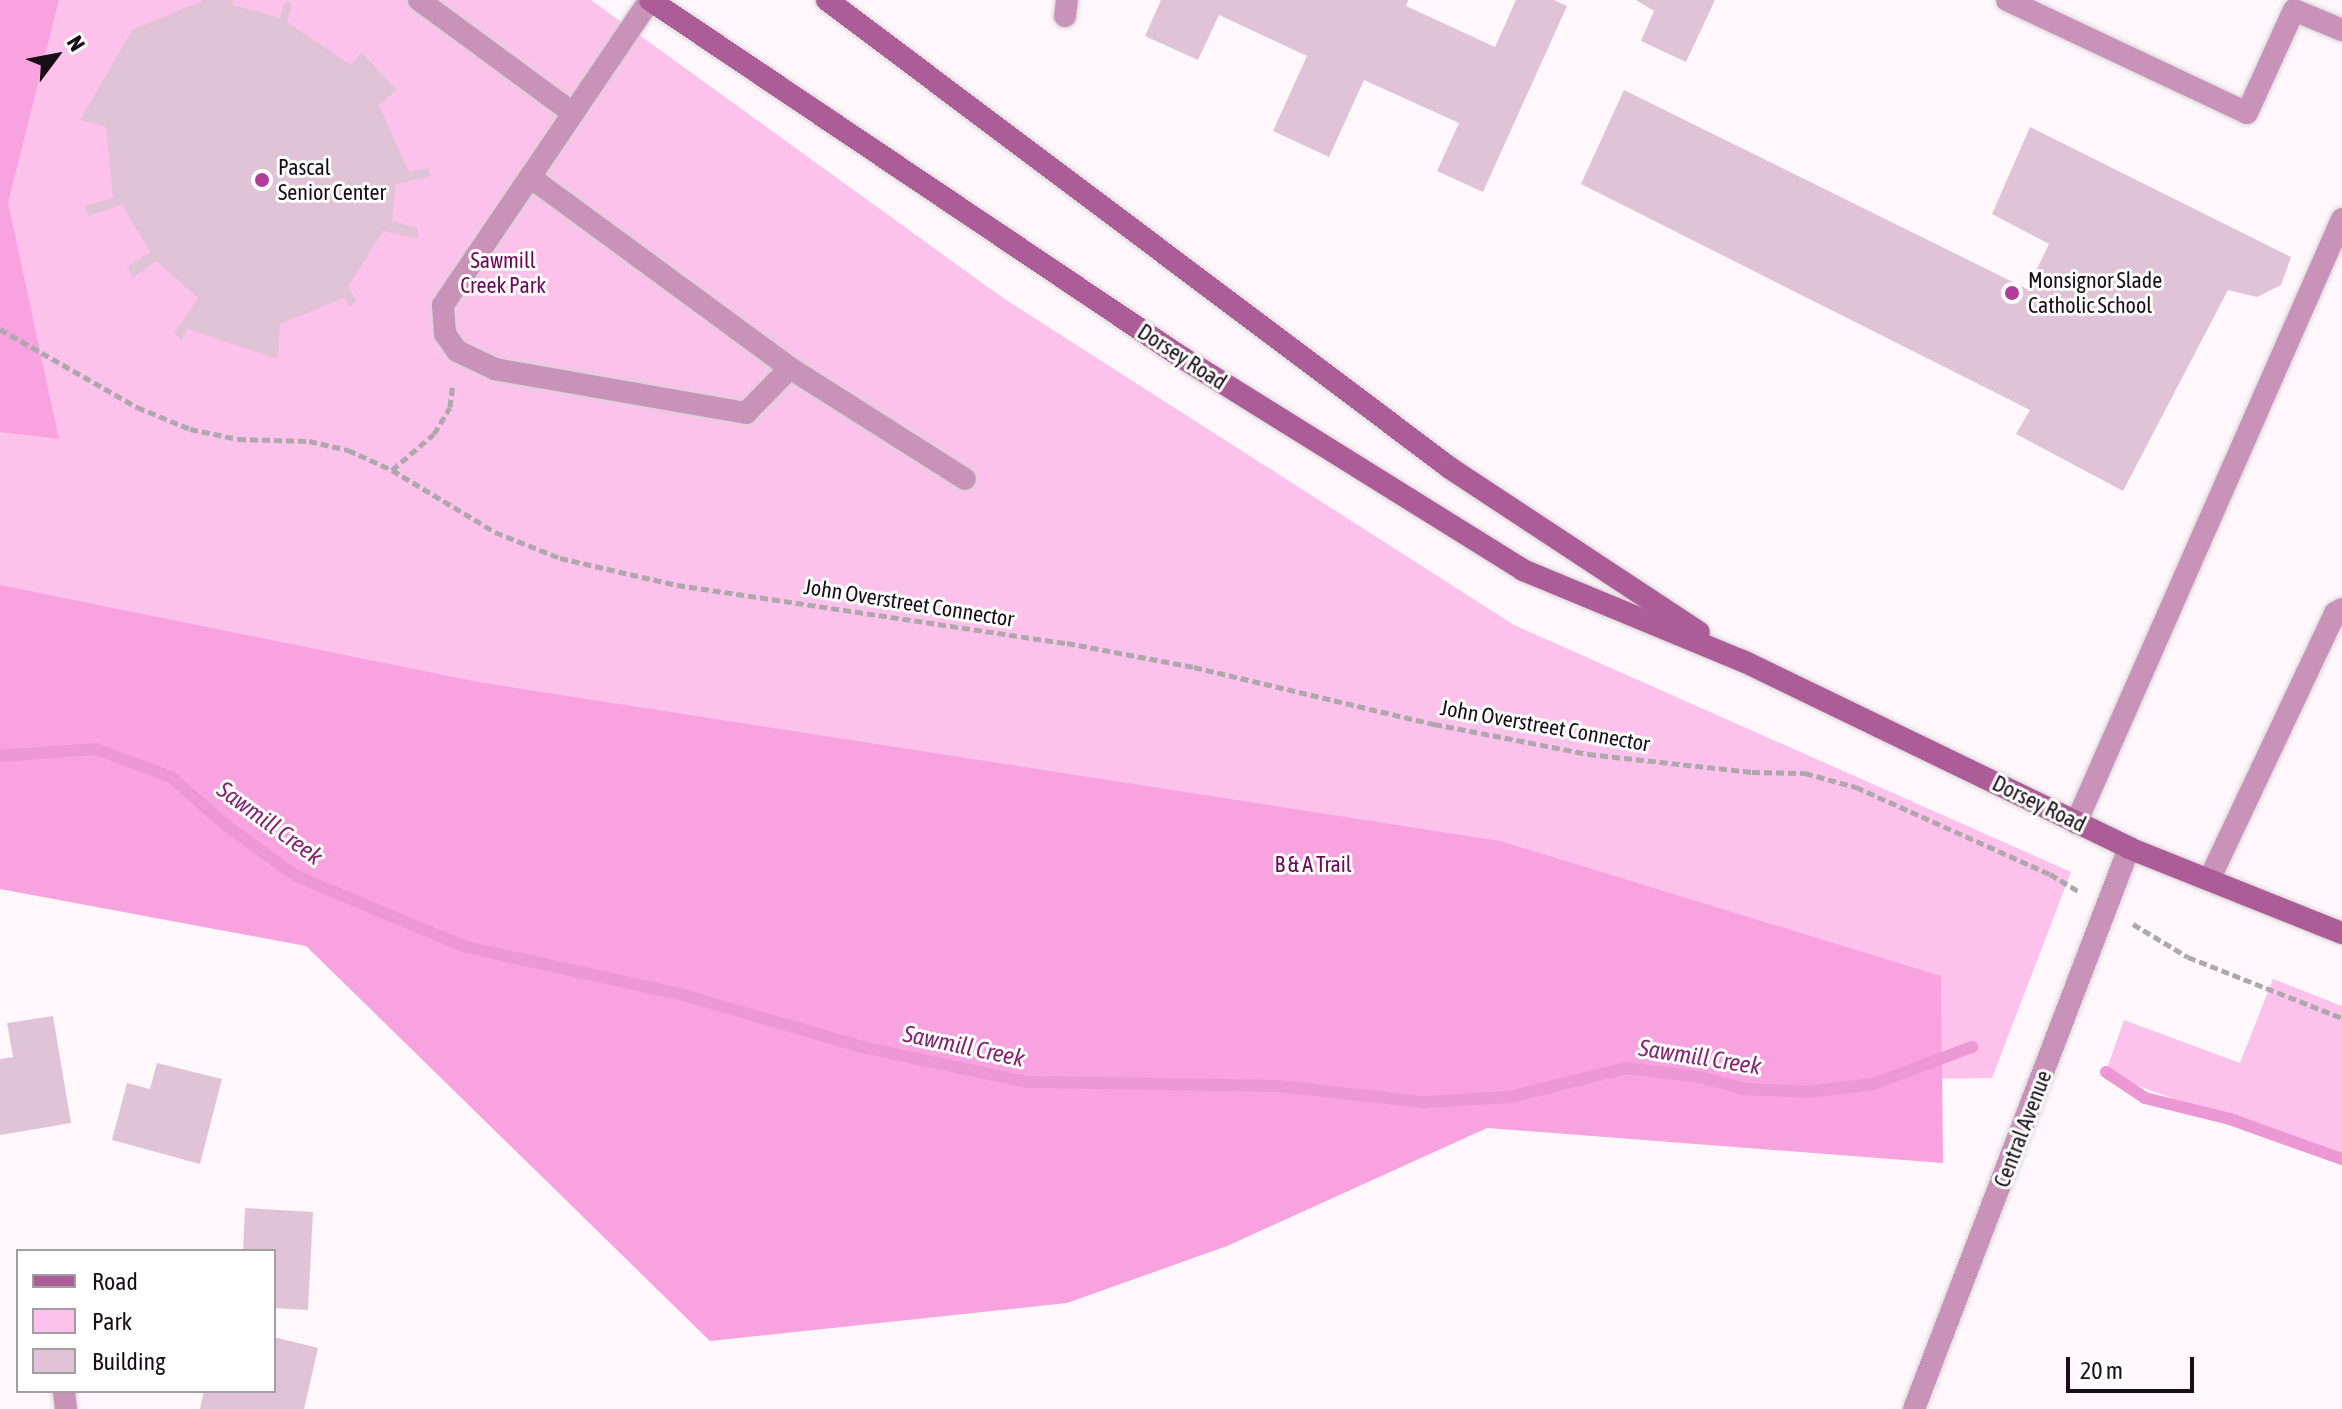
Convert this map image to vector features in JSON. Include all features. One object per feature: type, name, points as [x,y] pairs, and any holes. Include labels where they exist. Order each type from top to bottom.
[{"type":"main road","name":"Dorsey Road","points":[[650,0],[1181,357],[1523,570],[1743,661],[2129,848],[2342,933]]},
{"type":"main road","name":"Dorsey Road","points":[[827,0],[1450,468],[1743,661]]},
{"type":"street","points":[[419,0],[573,113]]},
{"type":"street","points":[[650,0],[443,305],[445,334],[457,351],[495,369],[746,413],[790,368]]},
{"type":"street","points":[[2007,0],[2247,113],[2294,10],[2342,30]]},
{"type":"street","points":[[530,177],[790,368],[965,479]]},
{"type":"street","points":[[2076,823],[2342,219]]},
{"type":"street","points":[[2209,880],[2335,613],[2342,609]]},
{"type":"street","name":"Central Avenue","points":[[1914,1409],[2129,848]]},
{"type":"path","name":"John Overstreet Connector","points":[[0,329],[137,407],[190,429],[238,439],[309,441],[348,450],[392,470],[495,532],[560,558],[677,585],[1081,646],[1194,667],[1434,724],[1588,754],[1752,772],[1805,773],[1856,787]]},
{"type":"path","points":[[392,470],[434,434],[450,407],[457,351]]},
{"type":"green space","points":[[0,0],[591,0],[1003,298],[1514,625],[2071,872],[1992,1078],[1585,1083],[0,746]]},
{"type":"green space","points":[[0,0],[59,0],[8,203],[59,439],[0,432]]},
{"type":"green space","name":"B & A Trail","points":[[0,585],[478,682],[1500,841],[1941,976],[1943,1163],[1487,1128],[1227,1246],[1067,1303],[710,1341],[306,946],[0,889]]},
{"type":"green space","points":[[2273,979],[2342,1006],[2342,1159],[2105,1074],[2124,1020],[2240,1063]]},
{"type":"building","name":"Pascal Senior Center","points":[[204,0],[232,0],[233,5],[280,18],[285,1],[292,4],[287,22],[351,65],[361,52],[397,90],[379,105],[409,172],[429,168],[430,176],[396,184],[392,221],[418,228],[418,239],[383,231],[348,287],[357,301],[349,307],[344,298],[280,324],[278,359],[188,329],[182,340],[174,334],[198,298],[156,261],[133,278],[127,267],[150,252],[122,205],[88,216],[84,206],[113,198],[106,127],[80,120],[132,30]]},
{"type":"building","points":[[1161,0],[1408,0],[1406,6],[1495,47],[1516,0],[1554,0],[1567,6],[1483,192],[1437,171],[1459,123],[1364,80],[1329,157],[1273,131],[1307,56],[1219,15],[1198,60],[1145,36]]},
{"type":"building","points":[[1636,0],[1715,0],[1686,62],[1641,41],[1654,11]]},
{"type":"building","name":"Monsignor Slade Catholic School","points":[[1624,90],[2027,289],[2049,244],[1992,214],[2030,127],[2291,257],[2281,285],[2257,297],[2228,290],[2123,491],[2016,434],[2030,410],[1581,184]]},
{"type":"building","points":[[53,1016],[71,1123],[0,1135],[0,1059],[13,1057],[7,1023]]},
{"type":"building","points":[[157,1063],[222,1079],[200,1164],[112,1140],[127,1083],[150,1089]]},
{"type":"building","points":[[245,1208],[313,1212],[308,1310],[276,1308],[276,1249],[243,1249]]},
{"type":"building","points":[[276,1338],[318,1348],[304,1409],[200,1409],[204,1393],[276,1393]]},
{"type":"waterway","name":"Sawmill Creek","points":[[0,756],[96,749],[171,777],[227,826],[296,876],[466,947],[680,994],[866,1048],[1028,1082],[1278,1086],[1424,1102],[1510,1097],[1626,1068],[1700,1077],[1744,1089],[1808,1092],[1873,1084],[1972,1047]]},
{"type":"waterway","name":"Sawmill Creek","points":[[2106,1072],[2145,1098],[2230,1119],[2342,1159]]},
{"type":"place","name":"Pascal Senior Center","points":[[262,180]]},
{"type":"place","name":"Monsignor Slade Catholic School","points":[[2012,293]]},
{"type":"park label","name":"Sawmill Creek Park","points":[[503,272]]}]
